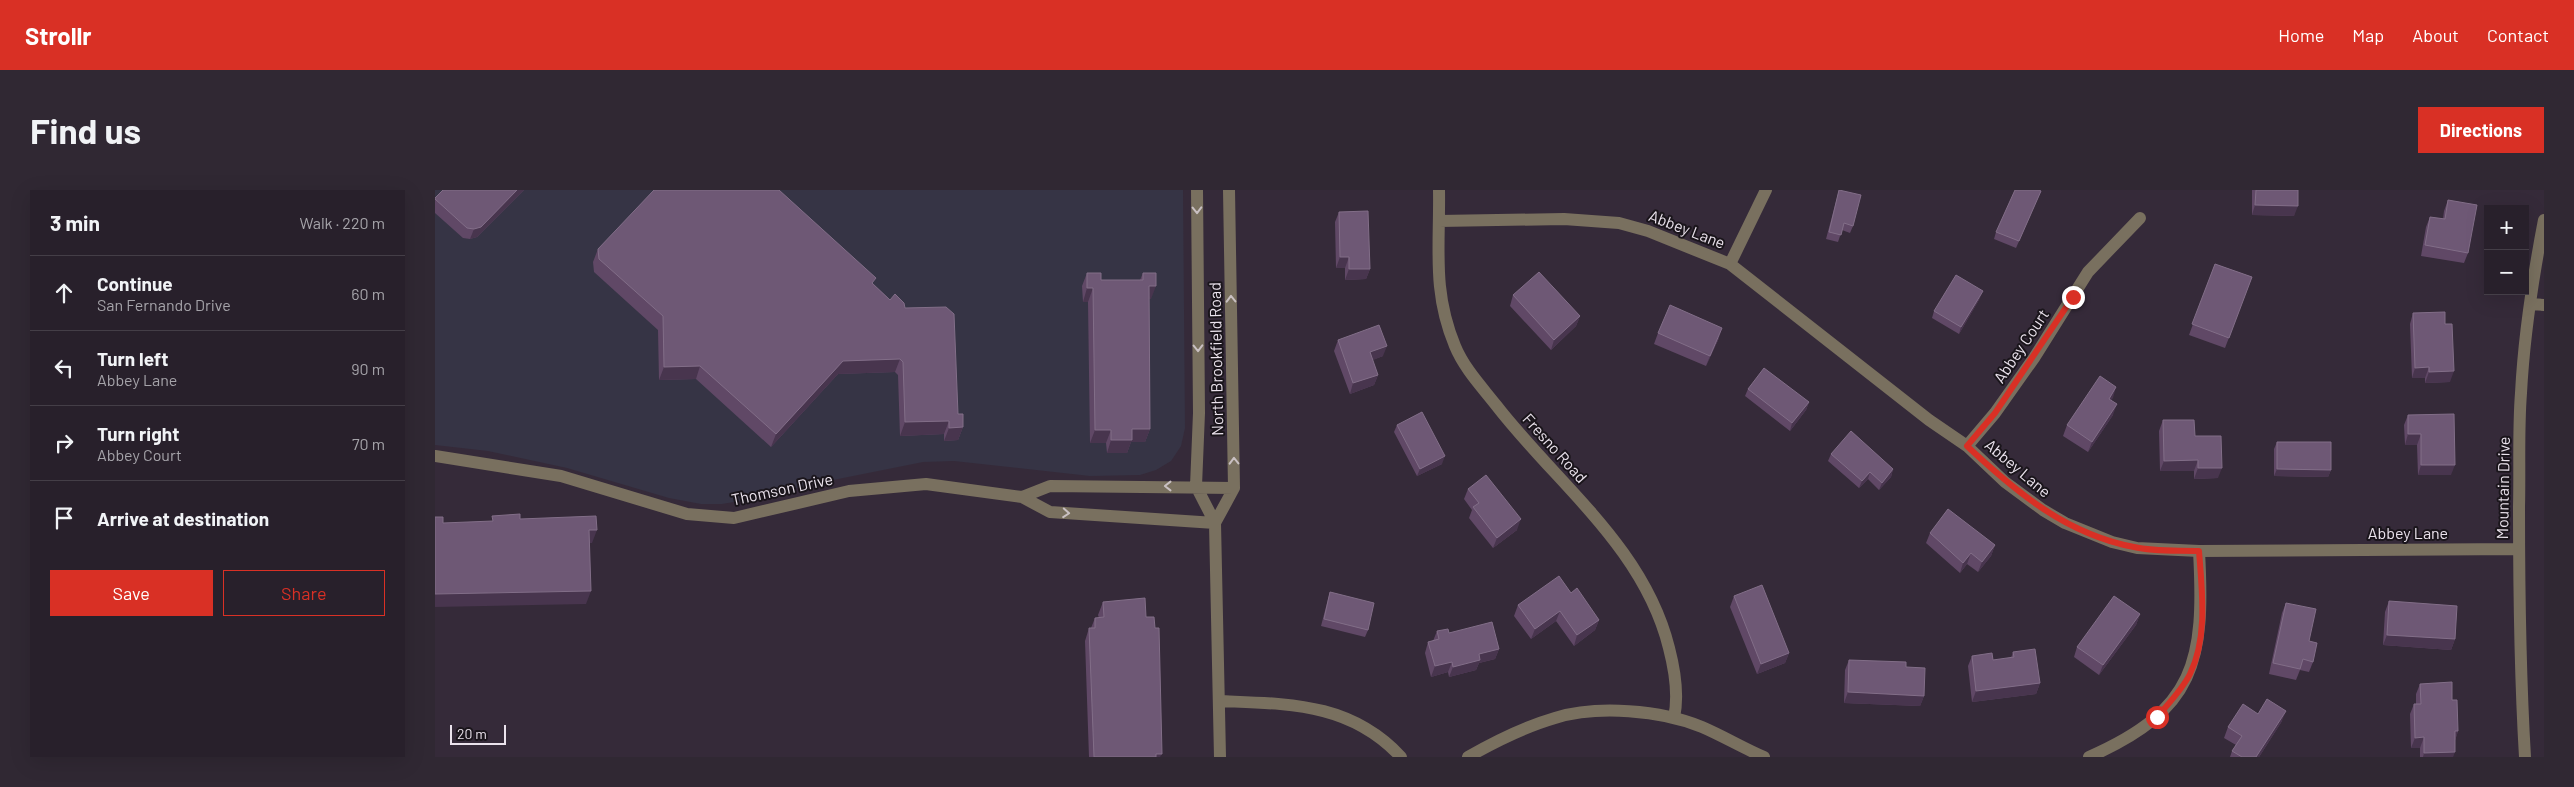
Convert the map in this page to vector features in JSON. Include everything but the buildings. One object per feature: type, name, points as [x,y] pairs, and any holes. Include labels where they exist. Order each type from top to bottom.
[{"type":"street","name":"North Brookfield Road","points":[[1197,190],[1199,413],[1196,486],[1215,523],[1219,757]]},
{"type":"street","name":"North Brookfield Road","points":[[1215,523],[1234,488],[1229,190]]},
{"type":"street","name":"Fresno Road","points":[[1439,190],[1437,278],[1442,309],[1455,347],[1468,370],[1504,416],[1629,558],[1662,620],[1673,665],[1678,702],[1674,718]]},
{"type":"street","points":[[1730,264],[1766,190]]},
{"type":"street","name":"Abbey Court","points":[[1967,446],[1995,413],[2028,366],[2088,272],[2140,218]]},
{"type":"street","name":"Abbey Lane","points":[[1439,221],[1564,219],[1619,223],[1648,231],[1730,264],[1929,420],[1967,446],[2005,482],[2065,523],[2112,542],[2137,548],[2199,551],[2519,549]]},
{"type":"street","name":"Mountain Drive","points":[[2525,757],[2521,685],[2519,549],[2521,395],[2530,304],[2544,220]]},
{"type":"street","points":[[2530,304],[2544,305]]},
{"type":"street","name":"Thomson Drive","points":[[435,456],[561,476],[687,514],[734,518],[849,491],[926,484],[1021,497],[1050,512],[1215,523]]},
{"type":"street","name":"Thomson Drive","points":[[1021,497],[1050,486],[1196,486],[1234,488]]},
{"type":"street","points":[[2089,757],[2136,734],[2157,717],[2189,675],[2197,654],[2201,623],[2199,551]]},
{"type":"street","points":[[1219,701],[1300,705],[1328,710],[1369,730],[1401,757]]},
{"type":"street","points":[[1468,757],[1506,736],[1557,717],[1585,712],[1646,713],[1674,718],[1701,727],[1764,757]]},
{"type":"shaded area","points":[[435,190],[1183,190],[1185,428],[1181,446],[1171,461],[1156,470],[1140,475],[1090,476],[954,461],[923,462],[813,484],[757,498],[722,504],[701,504],[669,498],[567,468],[488,451],[435,445]]},
{"type":"route","points":[[2073,297],[2034,358],[1995,413],[1967,446],[2005,482],[2043,510],[2089,534],[2137,548],[2199,551],[2201,623],[2197,654],[2189,675],[2157,717]]}]
